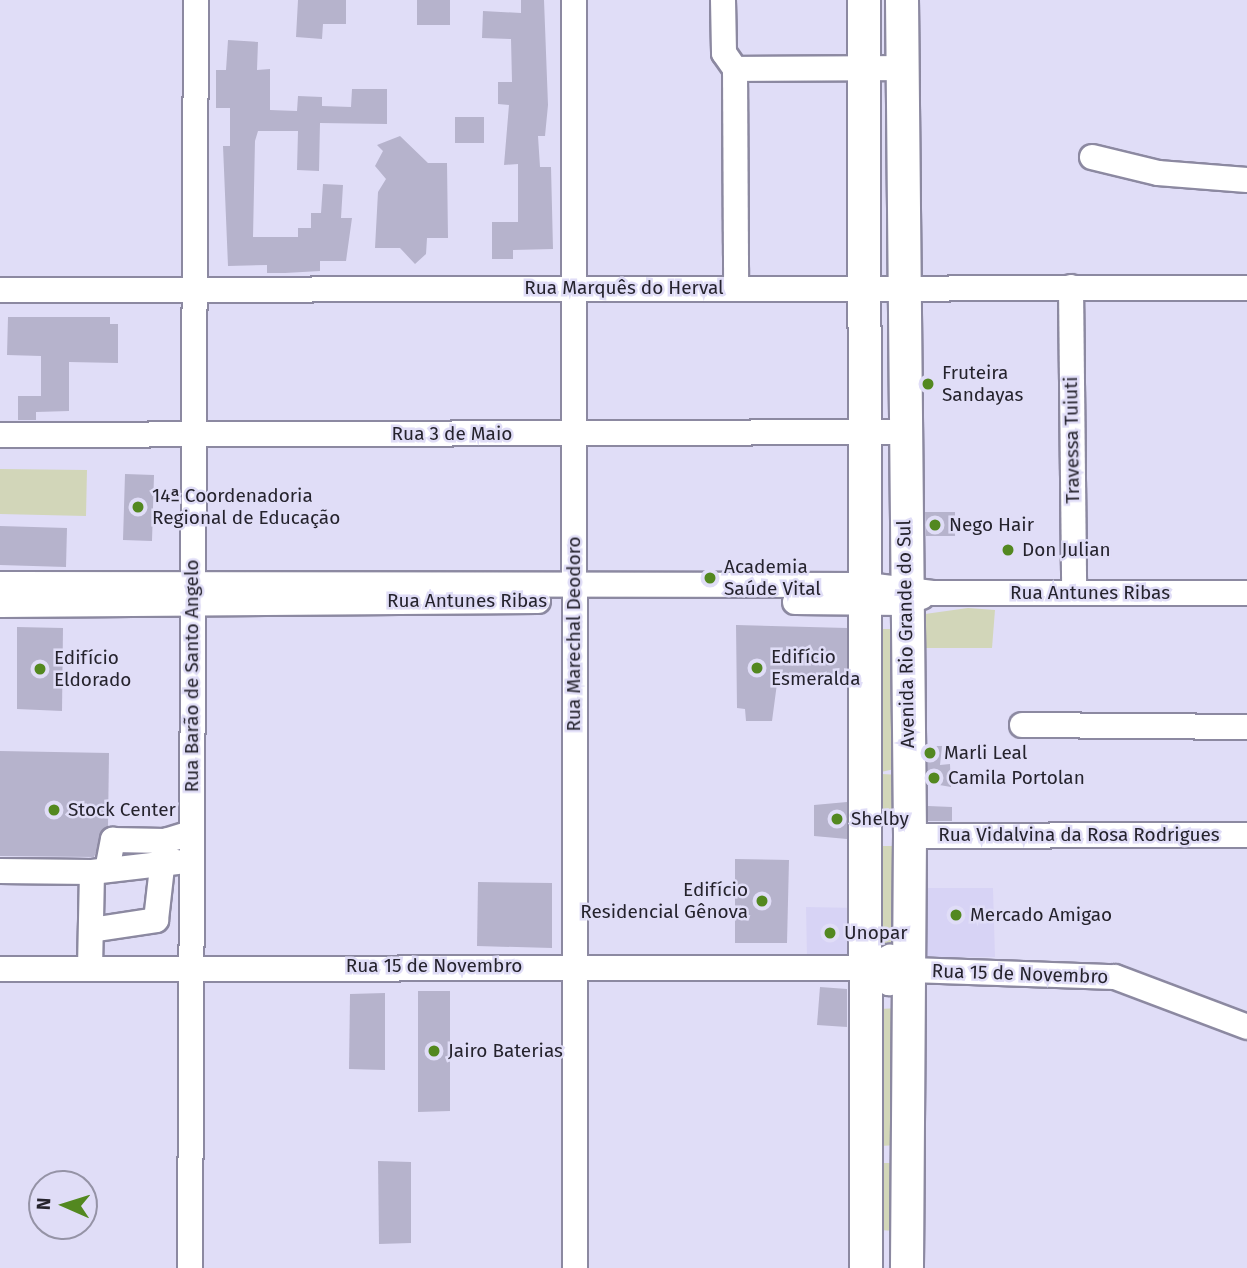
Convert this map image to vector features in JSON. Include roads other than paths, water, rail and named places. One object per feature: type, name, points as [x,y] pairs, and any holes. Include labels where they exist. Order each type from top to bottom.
[{"type":"main road","name":"Avenida Rio Grande do Sul","points":[[864,0],[867,1256]]},
{"type":"main road","name":"Avenida Rio Grande do Sul","points":[[902,0],[903,432],[915,594],[909,771],[911,970],[907,1255]]},
{"type":"main road","points":[[867,772],[909,771]]},
{"type":"main road","points":[[867,1156],[908,1154]]},
{"type":"main road","points":[[867,1256],[907,1255]]},
{"type":"street","name":"Rua Barão de Santo Angelo","points":[[190,1268],[191,290],[196,0]]},
{"type":"street","name":"Rua Marechal Deodoro","points":[[574,0],[575,1268]]},
{"type":"street","points":[[723,0],[724,53],[735,69],[736,288]]},
{"type":"street","points":[[735,69],[902,68]]},
{"type":"street","points":[[1092,157],[1158,173],[1247,180]]},
{"type":"street","name":"Travessa Tuiuti","points":[[1071,287],[1074,593]]},
{"type":"street","name":"Rua Marquês do Herval","points":[[0,290],[1247,288]]},
{"type":"street","name":"Rua 3 de Maio","points":[[0,435],[903,432]]},
{"type":"street","name":"Rua Antunes Ribas","points":[[0,584],[191,593],[1247,593]]},
{"type":"street","name":"Rua Antunes Ribas","points":[[0,605],[191,593]]},
{"type":"street","points":[[1022,725],[1247,727]]},
{"type":"street","points":[[164,851],[192,833]]},
{"type":"street","name":"Rua Vidalvina da Rosa Rodrigues","points":[[910,836],[1247,835]]},
{"type":"street","points":[[0,956],[90,963],[91,930],[100,871],[113,840],[164,851],[192,862]]},
{"type":"street","points":[[91,930],[156,920],[164,851]]},
{"type":"street","points":[[0,871],[100,871]]},
{"type":"street","name":"Rua 15 de Novembro","points":[[0,969],[90,963],[192,967],[575,965],[868,968],[890,957],[911,970],[1115,977],[1247,1027]]},
{"type":"place","name":"Fruteira Sandayas","points":[[928,384]]},
{"type":"place","name":"14ª Coordenadoria Regional de Educação","points":[[138,507]]},
{"type":"place","name":"Nego Hair","points":[[935,525]]},
{"type":"place","name":"Don Julian","points":[[1008,550]]},
{"type":"place","name":"Academia Saúde Vital","points":[[710,578]]},
{"type":"place","name":"Edifício Esmeralda","points":[[757,668]]},
{"type":"place","name":"Edifício Eldorado","points":[[40,669]]},
{"type":"place","name":"Marli Leal","points":[[930,753]]},
{"type":"place","name":"Camila Portolan","points":[[934,778]]},
{"type":"place","name":"Stock Center","points":[[54,810]]},
{"type":"place","name":"Shelby","points":[[837,819]]},
{"type":"place","name":"Edifício Residencial Gênova","points":[[762,901]]},
{"type":"place","name":"Mercado Amigao","points":[[956,915]]},
{"type":"place","name":"Unopar","points":[[830,933]]},
{"type":"place","name":"Jairo Baterias","points":[[434,1051]]}]
